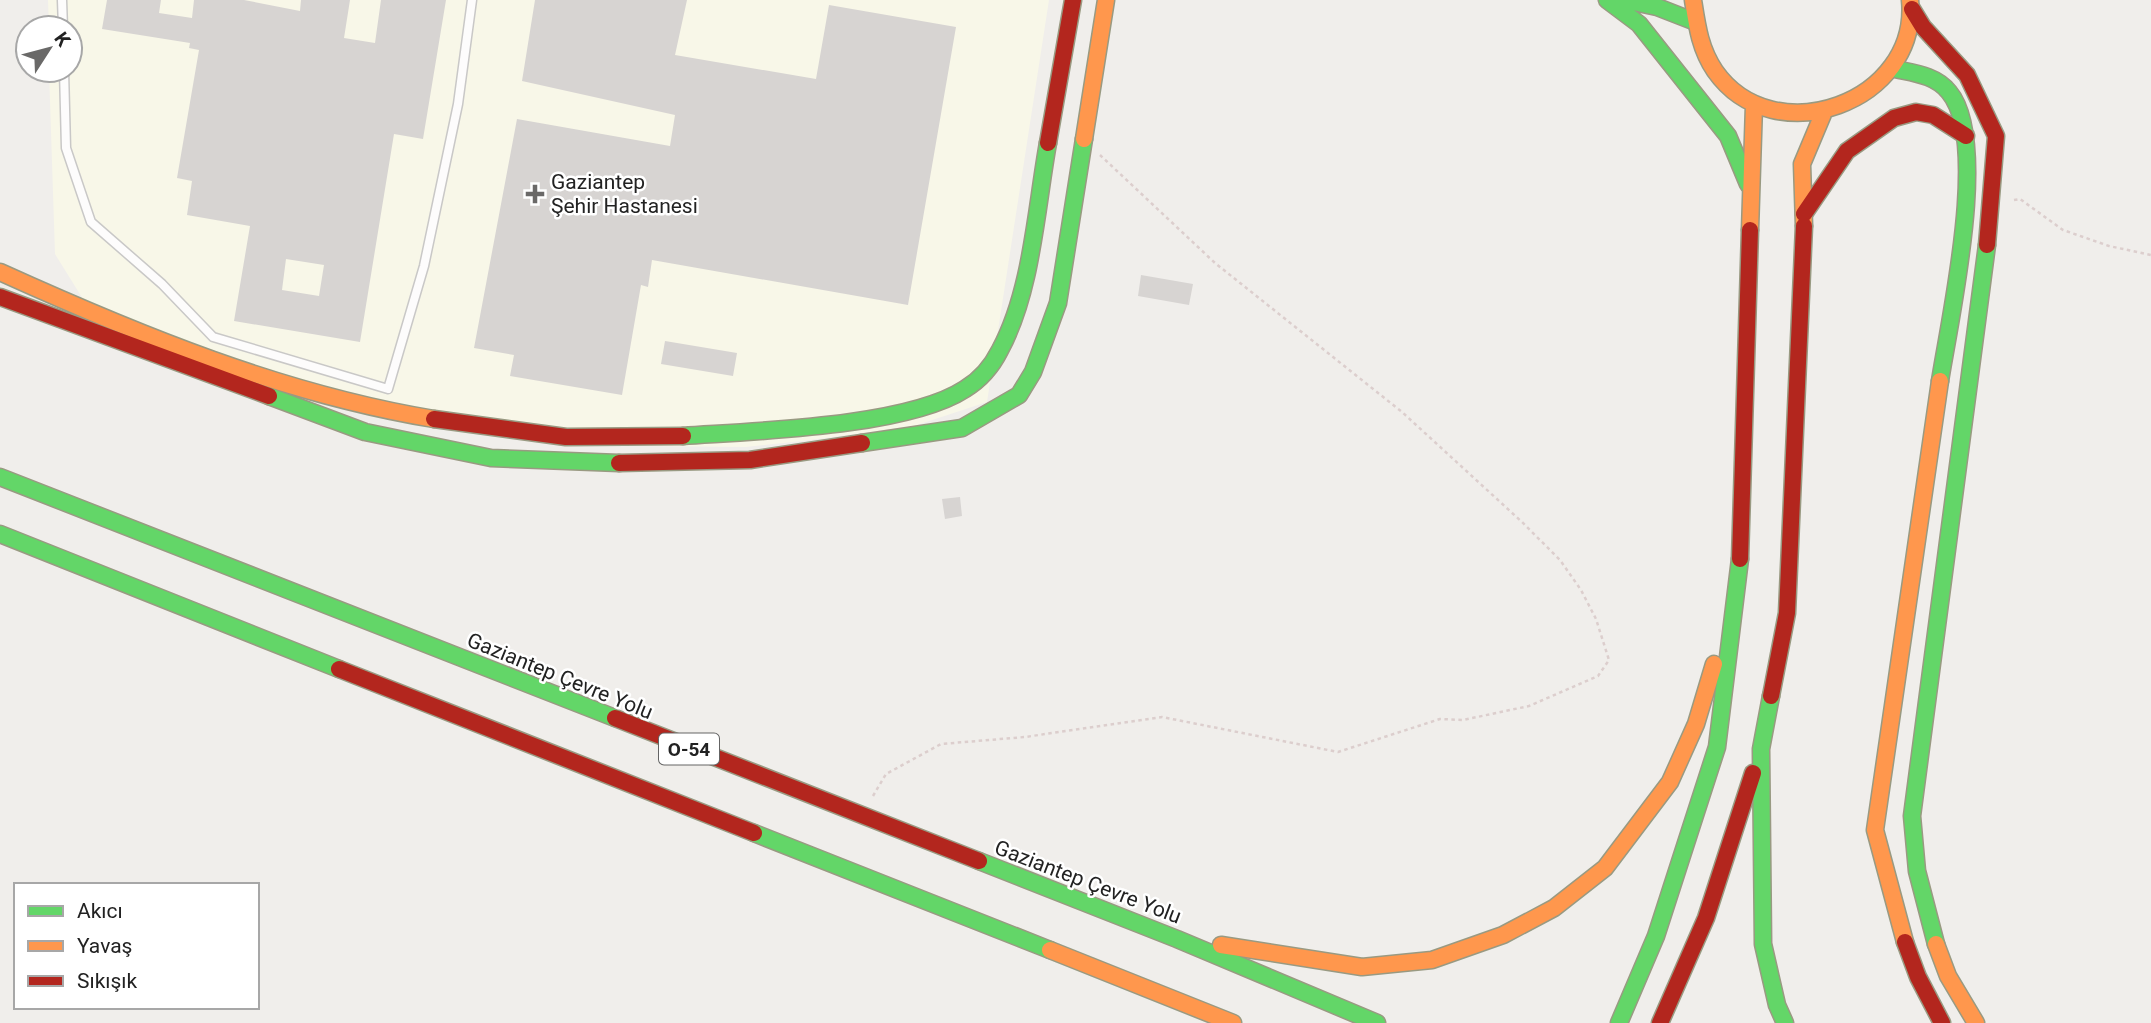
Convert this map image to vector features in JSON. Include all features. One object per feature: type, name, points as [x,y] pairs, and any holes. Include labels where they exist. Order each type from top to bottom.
[{"type":"main road","points":[[0,272],[59,300],[198,354],[365,406],[445,423],[568,437],[703,435],[863,420],[951,399],[981,377],[1003,348],[1020,303],[1073,0]]},
{"type":"main road","points":[[0,298],[365,432],[491,458],[595,464],[750,460],[962,428],[1019,395],[1033,372],[1058,303],[1106,0]]},
{"type":"main road","points":[[1607,0],[1639,24],[1728,136],[1752,192]]},
{"type":"main road","points":[[1624,0],[1657,7],[1693,22]]},
{"type":"main road","points":[[1693,0],[1693,22],[1704,55],[1725,84],[1754,105],[1788,115],[1823,114],[1858,101],[1886,77],[1905,45],[1911,4]]},
{"type":"main road","points":[[1911,4],[1923,27],[1967,75],[1996,136],[1993,203],[1912,816],[1914,858],[1922,898],[1941,960],[1958,997],[1976,1023]]},
{"type":"main road","points":[[1891,68],[1937,80],[1952,94],[1966,136],[1969,184],[1875,830],[1898,927],[1930,1003],[1942,1023]]},
{"type":"main road","points":[[1619,1023],[1656,936],[1717,747],[1739,584],[1754,105]]},
{"type":"main road","points":[[1804,214],[1847,151],[1894,118],[1916,112],[1933,115],[1966,136]]},
{"type":"main road","points":[[1660,1023],[1706,918],[1761,749],[1787,613],[1804,214],[1802,164],[1823,114]]},
{"type":"main road","name":"Gaziantep Çevre Yolu","points":[[0,477],[1177,939],[1377,1023]]},
{"type":"main road","name":"O-54","points":[[0,534],[1233,1023]]},
{"type":"main road","points":[[1177,939],[1362,967],[1432,960],[1503,936],[1554,908],[1605,868],[1670,782],[1696,724],[1739,584]]},
{"type":"main road","points":[[1761,749],[1763,944],[1777,1005],[1785,1023]]},
{"type":"lane","points":[[64,84],[66,148],[91,222],[162,284],[214,337],[388,389],[424,267],[458,104],[472,0]]},
{"type":"path","points":[[862,817],[886,774],[941,744],[1025,737],[1162,718],[1338,752],[1440,719],[1463,720],[1529,706],[1598,676],[1609,660],[1597,619],[1581,590],[1560,560],[1522,522],[1402,412],[1215,263],[1084,139]]},
{"type":"path","points":[[1993,203],[2020,199],[2063,230],[2109,246],[2151,255]]},
{"type":"shaded area","name":"Gaziantep Şehir Hastanesi","points":[[48,0],[1049,0],[987,402],[914,426],[802,441],[746,447],[644,446],[374,416],[91,312],[55,254],[49,84],[84,84],[84,14],[48,14]]},
{"type":"building","points":[[107,0],[161,0],[159,13],[192,18],[194,0],[244,0],[300,11],[301,0],[350,0],[344,38],[375,43],[381,0],[446,0],[423,139],[394,134],[360,342],[234,321],[250,226],[187,215],[192,181],[177,178],[199,50],[189,48],[190,43],[102,29]],"holes":[[[286,259],[324,265],[319,296],[282,290]]]},
{"type":"building","points":[[535,0],[687,0],[675,55],[816,79],[829,5],[956,27],[908,305],[652,260],[648,287],[641,285],[622,395],[510,376],[514,355],[474,348],[517,119],[670,146],[675,115],[522,81]]},
{"type":"building","points":[[1141,275],[1193,284],[1189,305],[1138,296]]},
{"type":"building","points":[[665,341],[737,353],[733,376],[661,364]]},
{"type":"building","points":[[960,497],[962,516],[945,519],[942,499]]},
{"type":"traffic: fast","points":[[1607,0],[1639,24],[1728,136],[1748,184]]},
{"type":"traffic: fast","points":[[1624,0],[1657,7],[1693,21]]},
{"type":"traffic: fast","points":[[1891,68],[1937,81],[1949,92],[1961,116],[1966,149],[1964,231],[1940,381]]},
{"type":"traffic: fast","points":[[862,443],[962,428],[1019,395],[1033,372],[1058,303],[1084,139]]},
{"type":"traffic: fast","points":[[683,436],[788,429],[869,419],[939,402],[976,381],[997,356],[1019,302],[1032,249],[1048,143]]},
{"type":"traffic: fast","points":[[1936,944],[1917,871],[1912,816],[1987,245]]},
{"type":"traffic: fast","points":[[269,396],[365,432],[491,458],[619,463]]},
{"type":"traffic: fast","points":[[0,477],[615,718]]},
{"type":"traffic: fast","points":[[0,534],[339,669]]},
{"type":"traffic: fast","points":[[1619,1023],[1656,936],[1717,747],[1740,559]]},
{"type":"traffic: fast","points":[[1771,696],[1761,749],[1763,944],[1777,1005],[1785,1023]]},
{"type":"traffic: fast","points":[[754,833],[1050,950]]},
{"type":"traffic: fast","points":[[979,861],[1177,939],[1377,1023]]},
{"type":"traffic: slow","points":[[1084,139],[1106,0]]},
{"type":"traffic: slow","points":[[1693,0],[1703,46],[1715,71],[1741,96],[1772,110],[1805,112],[1838,105],[1868,89],[1892,66],[1907,36],[1910,0]]},
{"type":"traffic: slow","points":[[1750,230],[1754,105]]},
{"type":"traffic: slow","points":[[1804,226],[1802,164],[1823,114]]},
{"type":"traffic: slow","points":[[0,272],[105,318],[212,360],[322,394],[434,419]]},
{"type":"traffic: slow","points":[[1905,942],[1875,830],[1940,381]]},
{"type":"traffic: slow","points":[[1221,945],[1362,967],[1432,960],[1503,935],[1554,908],[1605,868],[1670,782],[1696,724],[1714,664]]},
{"type":"traffic: slow","points":[[1936,944],[1948,976],[1976,1023]]},
{"type":"traffic: slow","points":[[1050,950],[1233,1023]]},
{"type":"traffic: jam","points":[[1048,143],[1073,0]]},
{"type":"traffic: jam","points":[[1912,9],[1923,27],[1967,75],[1996,136],[1987,245]]},
{"type":"traffic: jam","points":[[1804,214],[1847,151],[1894,118],[1916,112],[1933,115],[1966,136]]},
{"type":"traffic: jam","points":[[1771,696],[1787,613],[1804,226]]},
{"type":"traffic: jam","points":[[1740,559],[1750,230]]},
{"type":"traffic: jam","points":[[0,297],[269,396]]},
{"type":"traffic: jam","points":[[434,419],[566,437],[683,436]]},
{"type":"traffic: jam","points":[[619,463],[750,460],[862,443]]},
{"type":"traffic: jam","points":[[339,669],[754,833]]},
{"type":"traffic: jam","points":[[615,718],[979,861]]},
{"type":"traffic: jam","points":[[1660,1023],[1706,918],[1753,773]]},
{"type":"traffic: jam","points":[[1905,942],[1918,977],[1942,1023]]},
{"type":"place","name":"Gaziantep Şehir Hastanesi","points":[[535,194]]}]
